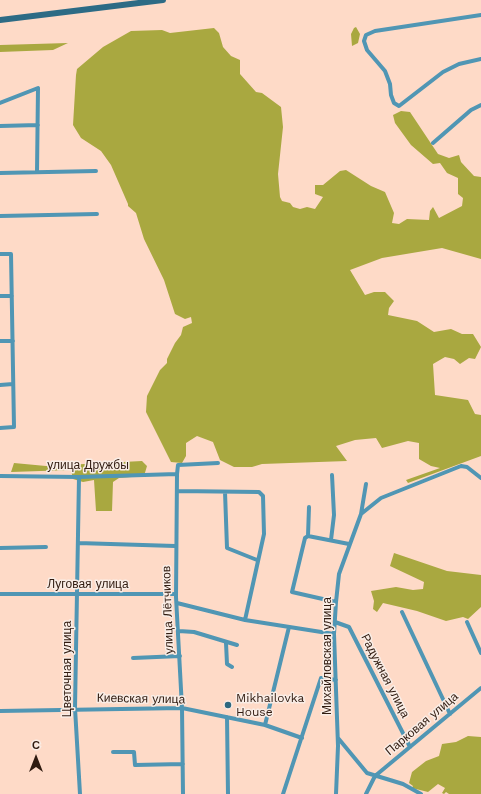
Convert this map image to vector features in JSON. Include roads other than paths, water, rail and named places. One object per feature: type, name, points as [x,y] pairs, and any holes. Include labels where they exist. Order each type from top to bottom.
[{"type":"main road","points":[[0,20],[163,0]]},
{"type":"street","points":[[481,15],[375,31],[366,35],[364,42],[368,50],[385,71],[390,84],[391,95],[394,102],[400,106],[443,72],[459,64],[481,59]]},
{"type":"street","points":[[0,103],[38,88],[37,172]]},
{"type":"street","points":[[433,143],[471,110],[481,105]]},
{"type":"street","points":[[0,126],[38,125]]},
{"type":"street","points":[[0,173],[96,171]]},
{"type":"street","points":[[0,216],[97,214]]},
{"type":"street","points":[[0,254],[11,254],[14,427],[0,428]]},
{"type":"street","points":[[0,296],[12,296]]},
{"type":"street","points":[[0,341],[13,341]]},
{"type":"street","points":[[0,385],[13,384]]},
{"type":"street","points":[[177,474],[178,465],[218,463]]},
{"type":"street","name":"Михайловская улица","points":[[336,794],[338,738],[334,634],[336,602],[339,574],[361,514],[381,498],[461,466],[467,467],[481,478]]},
{"type":"street","name":"улица Дружбы","points":[[0,476],[79,477],[177,474]]},
{"type":"street","name":"улица Лётчиков","points":[[177,474],[176,594],[182,708],[183,794]]},
{"type":"street","points":[[331,540],[334,515],[332,475]]},
{"type":"street","name":"Цветочная улица","points":[[79,477],[75,708],[80,794]]},
{"type":"street","points":[[361,514],[366,484]]},
{"type":"street","points":[[177,491],[262,493],[264,534],[244,620]]},
{"type":"street","points":[[225,492],[227,548],[257,560]]},
{"type":"street","points":[[310,507],[308,536],[305,538],[292,592],[336,602]]},
{"type":"street","points":[[308,536],[349,544]]},
{"type":"street","points":[[78,543],[176,546]]},
{"type":"street","points":[[0,548],[46,547]]},
{"type":"street","name":"Луговая улица","points":[[0,594],[176,594]]},
{"type":"street","points":[[177,603],[244,620],[334,634]]},
{"type":"street","points":[[402,612],[450,714]]},
{"type":"street","name":"Радужная улица","points":[[335,622],[349,627],[410,747]]},
{"type":"street","points":[[467,622],[481,653]]},
{"type":"street","points":[[265,725],[289,627]]},
{"type":"street","points":[[179,631],[194,632],[236,646]]},
{"type":"street","points":[[226,643],[227,664],[232,667]]},
{"type":"street","points":[[133,658],[180,656]]},
{"type":"street","points":[[283,794],[321,678],[336,680]]},
{"type":"street","name":"Парковая улица","points":[[375,776],[481,688]]},
{"type":"street","name":"Киевская улица","points":[[0,711],[75,708],[182,708],[265,725],[302,738]]},
{"type":"street","points":[[226,717],[228,794]]},
{"type":"street","points":[[338,738],[367,774],[403,784],[421,794]]},
{"type":"street","points":[[113,752],[134,752],[135,765],[183,764]]},
{"type":"street","points":[[366,794],[375,776]]},
{"type":"place","name":"Mikhailovka House","points":[[228,705]]}]
